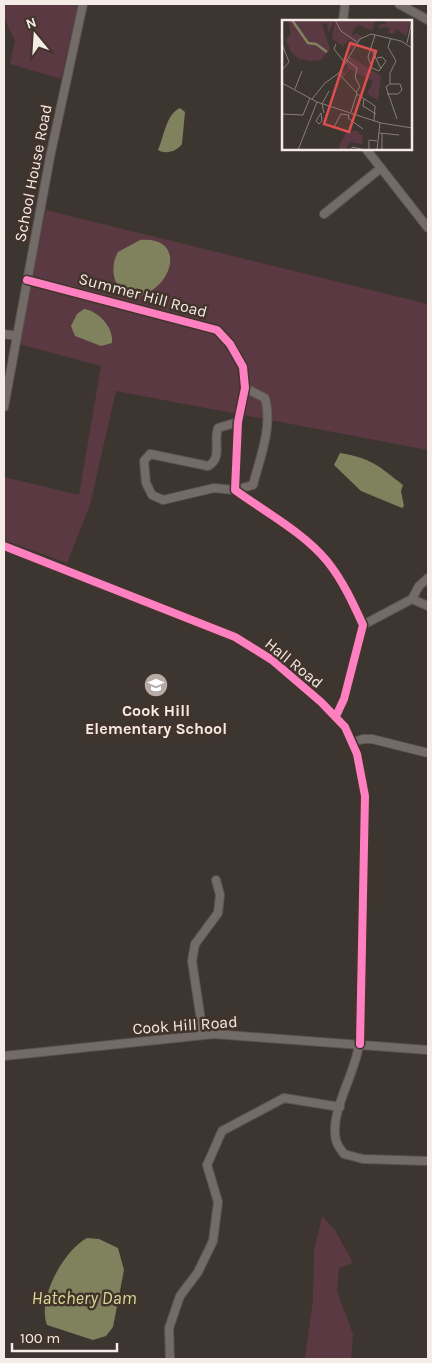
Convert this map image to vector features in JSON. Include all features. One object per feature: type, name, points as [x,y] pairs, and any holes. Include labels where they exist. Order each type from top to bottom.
[{"type":"street","name":"School House Road","points":[[4,407],[64,88],[83,4]]},
{"type":"street","points":[[343,20],[344,4]]},
{"type":"street","points":[[399,4],[428,20]]},
{"type":"street","points":[[367,150],[428,228]]},
{"type":"street","points":[[324,214],[381,168]]},
{"type":"street","name":"Summer Hill Road","points":[[27,280],[217,330],[230,344],[243,367],[245,388],[238,422],[235,490]]},
{"type":"street","points":[[4,334],[17,336]]},
{"type":"street","points":[[238,422],[218,428],[216,435],[217,456],[214,463],[208,466],[150,454],[144,461],[146,483],[152,496],[162,500],[214,488],[235,490],[252,485],[264,447],[268,408],[265,398],[245,388]]},
{"type":"street","points":[[235,490],[306,541],[327,561],[348,591],[364,625],[354,663],[336,716]]},
{"type":"street","name":"Hall Road","points":[[4,546],[235,637],[272,660],[336,716],[353,742],[365,796],[360,1044],[355,1066],[335,1124],[336,1141],[344,1154],[363,1159],[428,1161]]},
{"type":"street","points":[[364,625],[412,600],[419,586],[428,578]]},
{"type":"street","points":[[412,600],[428,606]]},
{"type":"street","points":[[353,742],[372,739],[428,753]]},
{"type":"street","points":[[203,1034],[192,960],[195,944],[218,913],[220,895],[216,880]]},
{"type":"street","name":"Cook Hill Road","points":[[4,1056],[203,1034],[245,1034],[428,1050]]},
{"type":"street","points":[[170,1359],[169,1328],[180,1296],[198,1272],[213,1241],[218,1202],[207,1165],[222,1131],[284,1098],[340,1107]]},
{"type":"shaded area","points":[[4,4],[78,4],[61,79],[10,64],[15,41],[4,18]]},
{"type":"shaded area","points":[[46,210],[428,304],[428,450],[116,391],[90,505],[67,563],[4,540],[4,477],[79,495],[101,366],[19,344]]},
{"type":"shaded area","points":[[322,1216],[335,1230],[353,1263],[339,1268],[337,1292],[353,1334],[351,1359],[305,1359],[313,1299],[314,1251]]},
{"type":"water","points":[[180,108],[185,112],[182,144],[171,152],[158,150],[168,120]]},
{"type":"water","points":[[140,240],[155,241],[165,246],[170,255],[170,266],[165,277],[157,287],[145,294],[131,298],[120,289],[114,278],[115,258],[118,252]]},
{"type":"water","points":[[84,309],[95,313],[104,321],[111,332],[112,343],[101,346],[75,336],[71,326],[77,314]]},
{"type":"water","points":[[340,453],[367,460],[403,485],[401,491],[404,506],[402,508],[361,491],[334,465]]},
{"type":"water","name":"Hatchery Dam","points":[[87,1238],[99,1239],[118,1248],[124,1270],[113,1327],[106,1336],[93,1340],[47,1325],[45,1314],[49,1289],[61,1264],[78,1244]]},
{"type":"cycle path","points":[[27,280],[217,330],[230,344],[243,367],[245,388],[238,422],[235,490],[307,541],[327,561],[338,576],[363,625],[344,699],[336,716]]},
{"type":"cycle path","points":[[4,546],[235,637],[272,660],[321,702],[345,727],[357,754],[365,796],[360,1044]]},
{"type":"place","name":"Cook Hill Elementary School","points":[[156,685]]}]
